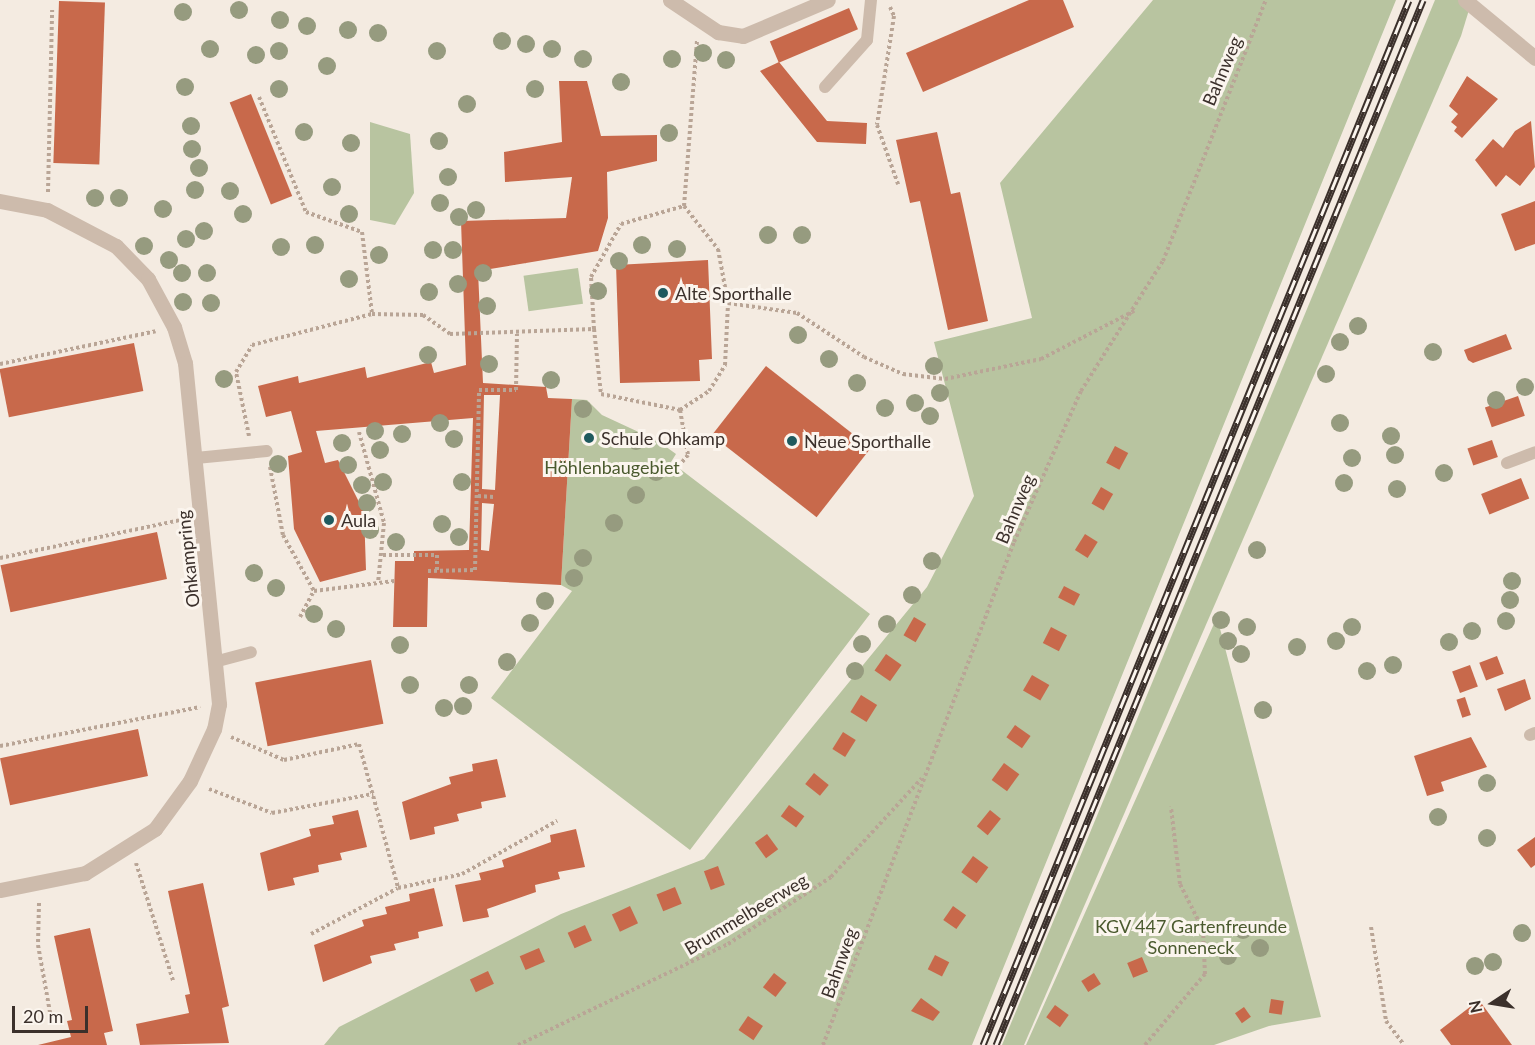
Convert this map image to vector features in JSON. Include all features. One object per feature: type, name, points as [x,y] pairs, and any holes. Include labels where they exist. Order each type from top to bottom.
[{"type":"street","points":[[670,0],[718,32],[743,36],[828,0]]},
{"type":"street","points":[[1468,3],[1535,58]]},
{"type":"street","name":"Ohkampring","points":[[0,201],[47,210],[116,246],[148,279],[174,327],[185,363],[218,661],[219,704],[214,729],[190,781],[154,829],[133,846],[85,873],[39,886],[0,890]]},
{"type":"lane","points":[[825,87],[867,40],[871,0]]},
{"type":"lane","points":[[196,458],[267,451]]},
{"type":"lane","points":[[1507,463],[1535,452]]},
{"type":"lane","points":[[218,661],[251,652]]},
{"type":"path","points":[[887,0],[894,16],[877,125],[898,184]]},
{"type":"path","name":"Bahnweg","points":[[823,1045],[923,776],[1014,542],[1081,391],[1163,261],[1266,0]]},
{"type":"path","points":[[47,210],[52,10]]},
{"type":"path","points":[[684,206],[621,224],[591,277],[601,394],[680,410],[709,391],[725,365],[728,303],[718,249],[684,206],[696,40],[718,32]]},
{"type":"path","points":[[259,97],[306,212],[362,232],[372,314]]},
{"type":"path","points":[[728,303],[797,314],[864,357],[903,374],[945,380],[1041,359],[1134,310]]},
{"type":"path","points":[[314,591],[283,535],[267,451],[249,440],[236,372],[252,345],[372,314],[423,315],[450,334],[517,334],[594,329]]},
{"type":"path","points":[[0,364],[174,327]]},
{"type":"path","points":[[428,571],[475,570],[479,390],[516,390],[517,334]]},
{"type":"path","points":[[678,467],[688,455],[680,410]]},
{"type":"path","points":[[359,432],[384,523],[383,555],[378,583]]},
{"type":"path","points":[[478,496],[494,496]]},
{"type":"path","points":[[0,558],[203,515]]},
{"type":"path","points":[[383,555],[437,555],[436,571]]},
{"type":"path","points":[[314,591],[394,581]]},
{"type":"path","points":[[300,617],[314,591]]},
{"type":"path","points":[[0,746],[219,704]]},
{"type":"path","points":[[214,729],[284,760],[359,744],[398,888]]},
{"type":"path","name":"Brummelbeerweg","points":[[518,1045],[728,944],[831,877],[923,776]]},
{"type":"path","points":[[190,781],[272,813],[373,794]]},
{"type":"path","points":[[1144,1045],[1205,974],[1203,930],[1180,884],[1173,853],[1171,807]]},
{"type":"path","points":[[311,934],[398,888],[462,874],[557,821]]},
{"type":"path","points":[[133,846],[146,908],[173,980]]},
{"type":"path","points":[[39,886],[38,945],[51,1018]]},
{"type":"path","points":[[1371,927],[1386,1021],[1404,1045]]},
{"type":"green space","points":[[1153,0],[1396,0],[972,1045],[324,1045],[339,1027],[561,914],[704,859],[927,587],[974,496],[934,342],[1032,318],[1000,183]]},
{"type":"green space","points":[[1435,0],[1472,0],[1461,36],[1024,1045],[1002,1045]]},
{"type":"green space","points":[[370,122],[410,134],[414,193],[395,225],[370,220]]},
{"type":"green space","points":[[578,268],[583,304],[529,311],[524,276]]},
{"type":"green space","name":"Höhlenbaugebiet","points":[[572,399],[587,400],[602,415],[658,441],[676,454],[671,462],[870,614],[690,850],[491,698],[572,591],[561,585]]},
{"type":"green space","name":"KGV 447 Gartenfreunde Sonneneck","points":[[1217,617],[1321,1017],[1269,1026],[1214,1045],[1026,1045]]},
{"type":"building","points":[[1029,0],[1063,0],[1074,27],[923,92],[906,53]]},
{"type":"building","points":[[59,1],[105,3],[99,165],[53,163]]},
{"type":"building","points":[[849,8],[858,29],[779,63],[770,42]]},
{"type":"building","points":[[779,62],[827,121],[867,123],[866,144],[817,142],[760,71]]},
{"type":"building","points":[[1467,76],[1498,99],[1462,138],[1454,131],[1457,127],[1451,122],[1458,114],[1449,106]]},
{"type":"building","points":[[559,81],[587,81],[601,136],[657,135],[657,161],[607,172],[608,218],[598,251],[478,271],[483,383],[546,387],[548,398],[572,399],[561,585],[428,578],[427,627],[393,627],[395,561],[414,561],[414,551],[469,550],[473,418],[316,431],[325,463],[338,460],[364,512],[366,570],[320,582],[294,529],[288,456],[302,452],[291,411],[266,417],[258,386],[298,376],[299,383],[365,367],[367,378],[431,362],[434,373],[466,365],[461,221],[566,218],[572,177],[505,182],[504,152],[562,142]],"holes":[[[484,395],[500,395],[495,490],[482,489]],[[482,503],[494,504],[489,551],[481,550]]]},
{"type":"building","points":[[251,94],[292,196],[271,205],[230,103]]},
{"type":"building","points":[[1531,121],[1535,167],[1520,186],[1506,175],[1496,187],[1475,160],[1493,139],[1503,148],[1515,131]]},
{"type":"building","points":[[937,132],[951,194],[960,192],[988,321],[948,330],[920,201],[910,203],[896,140]]},
{"type":"building","points":[[1535,201],[1535,244],[1515,251],[1501,214]]},
{"type":"building","name":"Alte Sporthalle","points":[[708,260],[712,359],[699,360],[700,381],[620,383],[616,265]]},
{"type":"building","points":[[1506,334],[1512,349],[1473,363],[1468,360],[1464,350]]},
{"type":"building","points":[[134,343],[143,391],[9,417],[0,369]]},
{"type":"building","name":"Neue Sporthalle","points":[[766,366],[871,448],[817,517],[712,435]]},
{"type":"building","points":[[1518,396],[1525,416],[1492,427],[1485,407]]},
{"type":"building","points":[[1492,440],[1498,457],[1473,465],[1467,448]]},
{"type":"building","points":[[1115,446],[1128,453],[1119,470],[1106,463]]},
{"type":"building","points":[[1521,478],[1529,498],[1489,515],[1481,494]]},
{"type":"building","points":[[1101,487],[1113,494],[1104,510],[1092,503]]},
{"type":"building","points":[[157,532],[167,579],[10,612],[0,565]]},
{"type":"building","points":[[1085,534],[1098,542],[1088,558],[1075,550]]},
{"type":"building","points":[[1064,586],[1080,594],[1074,606],[1058,598]]},
{"type":"building","points":[[914,617],[926,624],[916,642],[904,635]]},
{"type":"building","points":[[1051,627],[1067,635],[1059,651],[1043,643]]},
{"type":"building","points":[[886,654],[902,665],[890,681],[875,670]]},
{"type":"building","points":[[1497,656],[1504,674],[1486,681],[1479,663]]},
{"type":"building","points":[[371,660],[383,724],[268,746],[255,683]]},
{"type":"building","points":[[1470,665],[1478,687],[1460,693],[1452,671]]},
{"type":"building","points":[[1032,675],[1049,685],[1040,701],[1023,691]]},
{"type":"building","points":[[1525,679],[1531,699],[1505,711],[1497,689]]},
{"type":"building","points":[[861,695],[877,705],[867,722],[850,712]]},
{"type":"building","points":[[1465,697],[1471,715],[1462,718],[1456,700]]},
{"type":"building","points":[[1015,725],[1031,736],[1022,748],[1006,737]]},
{"type":"building","points":[[138,729],[148,776],[10,805],[0,758]]},
{"type":"building","points":[[843,732],[856,740],[845,757],[832,749]]},
{"type":"building","points":[[1471,737],[1487,767],[1441,782],[1444,791],[1427,796],[1414,756]]},
{"type":"building","points":[[497,759],[506,797],[481,802],[482,808],[457,814],[459,821],[434,827],[435,834],[410,840],[402,802],[451,784],[449,777],[473,771],[472,764]]},
{"type":"building","points":[[1004,763],[1019,774],[1007,791],[992,780]]},
{"type":"building","points":[[814,773],[829,785],[820,796],[805,784]]},
{"type":"building","points":[[789,805],[804,816],[796,827],[781,816]]},
{"type":"building","points":[[358,810],[367,847],[340,853],[342,860],[318,865],[319,872],[293,878],[295,885],[268,891],[260,853],[311,836],[309,829],[334,824],[332,816]]},
{"type":"building","points":[[990,810],[1001,819],[988,835],[977,826]]},
{"type":"building","points":[[576,829],[585,867],[558,872],[560,879],[535,885],[536,892],[487,909],[489,917],[463,922],[455,885],[481,880],[479,873],[504,867],[502,860],[551,842],[550,835]]},
{"type":"building","points":[[767,834],[778,849],[766,858],[755,843]]},
{"type":"building","points":[[1535,837],[1535,865],[1531,868],[1517,850]]},
{"type":"building","points":[[973,856],[988,867],[977,883],[961,872]]},
{"type":"building","points":[[718,866],[725,885],[711,890],[704,871]]},
{"type":"building","points":[[203,883],[229,1006],[222,1008],[229,1043],[140,1045],[136,1024],[189,1013],[185,995],[190,994],[168,891]]},
{"type":"building","points":[[675,887],[682,904],[663,911],[656,894]]},
{"type":"building","points":[[434,888],[443,926],[418,932],[419,938],[394,944],[396,950],[370,956],[372,963],[323,982],[314,945],[364,926],[362,920],[387,914],[385,907],[410,901],[409,894]]},
{"type":"building","points":[[630,906],[638,923],[620,932],[612,914]]},
{"type":"building","points":[[953,906],[966,915],[956,929],[943,920]]},
{"type":"building","points":[[585,925],[592,941],[575,948],[568,933]]},
{"type":"building","points":[[90,928],[113,1031],[104,1033],[107,1045],[38,1045],[71,1037],[67,1021],[72,1020],[54,936]]},
{"type":"building","points":[[539,948],[545,962],[526,970],[520,956]]},
{"type":"building","points":[[935,955],[949,962],[942,977],[928,969]]},
{"type":"building","points":[[1142,957],[1148,972],[1133,978],[1127,963]]},
{"type":"building","points":[[488,971],[494,984],[476,992],[470,979]]},
{"type":"building","points":[[774,973],[787,983],[776,997],[763,987]]},
{"type":"building","points":[[1094,973],[1101,984],[1088,992],[1081,981]]},
{"type":"building","points":[[921,998],[940,1012],[933,1021],[911,1011]]},
{"type":"building","points":[[1271,999],[1284,1001],[1282,1015],[1269,1013]]},
{"type":"building","points":[[1479,1000],[1512,1045],[1451,1045],[1440,1030]]},
{"type":"building","points":[[1055,1005],[1069,1015],[1060,1027],[1046,1017]]},
{"type":"building","points":[[1244,1007],[1251,1017],[1242,1023],[1235,1013]]},
{"type":"building","points":[[748,1016],[763,1026],[753,1040],[738,1030]]},
{"type":"railway","points":[[983,1045],[1409,0]]},
{"type":"railway","points":[[996,1045],[1423,0]]},
{"type":"place","name":"Alte Sporthalle","points":[[663,293]]},
{"type":"place","name":"Schule Ohkamp","points":[[589,438]]},
{"type":"place","name":"Neue Sporthalle","points":[[792,441]]},
{"type":"place","name":"Aula","points":[[329,520]]}]
